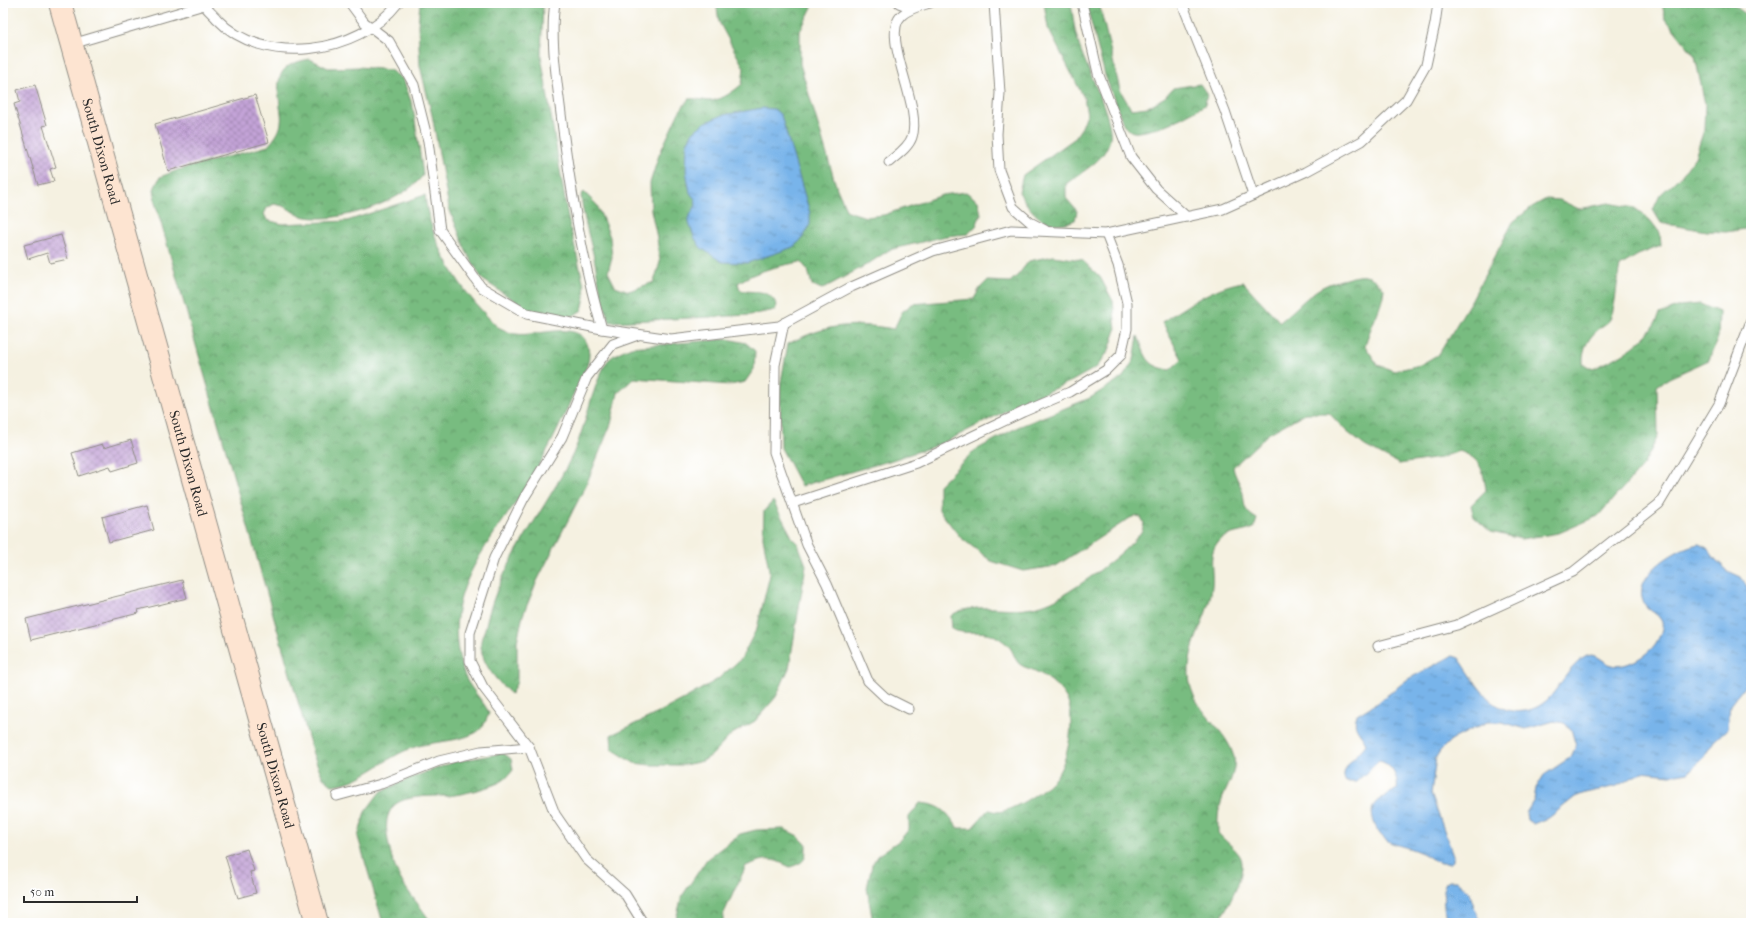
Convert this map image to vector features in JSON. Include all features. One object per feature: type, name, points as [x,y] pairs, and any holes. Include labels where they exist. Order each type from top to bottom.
[{"type":"main road","name":"South Dixon Road","points":[[60,3],[317,923]]},
{"type":"lane","points":[[350,3],[364,22],[390,41],[414,85],[428,141],[440,230],[481,287],[527,314],[602,329],[671,339],[779,326],[849,288],[933,251],[1011,230],[1106,234],[1223,209],[1253,196],[1305,172],[1362,141],[1406,100],[1426,65],[1436,24],[1438,3]]},
{"type":"lane","points":[[72,44],[204,4],[228,30],[260,45],[295,50],[336,44],[372,28],[389,15],[398,3]]},
{"type":"lane","points":[[555,3],[555,68],[563,134],[572,192],[596,308],[602,329]]},
{"type":"lane","points":[[899,3],[912,8]]},
{"type":"lane","points":[[889,162],[903,150],[912,138],[914,117],[894,40],[895,24],[901,15],[912,8],[930,3]]},
{"type":"lane","points":[[994,3],[1000,93],[997,134],[999,170],[1013,207],[1030,222],[1048,232]]},
{"type":"lane","points":[[1082,3],[1098,73],[1131,157],[1156,189],[1187,217]]},
{"type":"lane","points":[[1182,3],[1225,111],[1253,196]]},
{"type":"lane","points":[[793,503],[916,463],[1023,412],[1070,392],[1106,370],[1121,355],[1127,329],[1127,302],[1118,265],[1106,234]]},
{"type":"lane","points":[[1378,646],[1457,625],[1573,572],[1659,504],[1719,404],[1751,321]]},
{"type":"lane","points":[[784,323],[775,365],[774,452],[807,545],[827,584],[868,681],[885,696],[909,709]]},
{"type":"lane","points":[[639,334],[613,344],[587,377],[562,437],[524,498],[494,558],[470,633],[470,661],[483,687],[529,748],[554,814],[586,859],[625,894],[643,923]]},
{"type":"lane","points":[[337,796],[381,784],[439,761],[480,751],[529,748]]},
{"type":"green space","points":[[420,3],[543,3],[541,56],[568,218],[584,285],[585,297],[582,310],[573,316],[564,317],[530,311],[482,279],[466,251],[449,208],[432,115],[420,66],[418,25]]},
{"type":"green space","points":[[719,3],[814,3],[800,31],[800,64],[837,189],[847,211],[866,217],[884,215],[942,195],[966,192],[978,201],[981,214],[976,226],[968,234],[946,236],[889,250],[868,264],[822,289],[812,285],[808,270],[801,262],[760,272],[738,283],[740,290],[766,293],[777,305],[775,310],[750,315],[610,322],[600,288],[584,217],[581,195],[584,192],[597,205],[610,237],[612,257],[608,272],[615,286],[629,291],[654,282],[660,262],[651,210],[650,183],[659,155],[679,112],[689,99],[711,101],[720,99],[728,95],[742,84],[744,68],[719,22],[717,8]]},
{"type":"green space","points":[[1044,3],[1071,3],[1081,52],[1108,118],[1110,129],[1108,146],[1104,153],[1092,165],[1066,184],[1066,198],[1077,211],[1075,220],[1056,224],[1041,219],[1029,207],[1019,192],[1023,175],[1074,139],[1082,127],[1087,114],[1084,98],[1048,28]]},
{"type":"green space","points":[[1086,3],[1099,3],[1120,90],[1131,109],[1148,107],[1165,97],[1173,88],[1200,84],[1207,94],[1205,105],[1173,122],[1147,131],[1134,132],[1124,126],[1105,75]]},
{"type":"green space","points":[[1662,3],[1731,3],[1751,18],[1751,228],[1726,232],[1706,231],[1661,223],[1653,210],[1660,195],[1682,175],[1695,157],[1704,130],[1705,104],[1695,56],[1665,18]]},
{"type":"green space","points":[[310,59],[328,68],[359,67],[390,70],[403,79],[413,107],[423,175],[414,185],[400,194],[384,203],[366,210],[329,218],[312,218],[299,215],[286,207],[274,204],[267,208],[264,214],[267,220],[282,224],[347,221],[425,195],[432,228],[446,260],[464,289],[494,324],[514,334],[571,331],[580,335],[586,341],[589,353],[589,359],[585,372],[547,451],[531,479],[485,547],[463,592],[457,616],[457,642],[465,677],[489,713],[483,725],[479,731],[466,737],[422,745],[404,751],[354,779],[344,783],[332,785],[323,778],[313,754],[155,202],[154,189],[160,177],[178,170],[268,146],[276,135],[281,121],[279,81],[281,74],[291,65]]},
{"type":"green space","points":[[1546,199],[1560,200],[1579,209],[1609,203],[1635,208],[1650,220],[1660,233],[1661,246],[1638,255],[1620,266],[1614,306],[1610,319],[1593,335],[1587,343],[1584,352],[1583,364],[1593,369],[1623,354],[1647,334],[1660,314],[1680,306],[1700,304],[1719,312],[1718,337],[1709,360],[1669,378],[1657,386],[1658,436],[1644,464],[1598,516],[1559,533],[1521,539],[1491,532],[1474,517],[1471,505],[1486,490],[1482,470],[1472,457],[1459,451],[1440,458],[1399,464],[1365,446],[1346,431],[1329,413],[1305,413],[1268,434],[1233,467],[1242,491],[1245,508],[1257,519],[1254,528],[1230,534],[1218,542],[1215,547],[1212,558],[1212,586],[1210,599],[1192,649],[1189,674],[1191,688],[1200,706],[1225,738],[1234,757],[1234,769],[1219,810],[1218,833],[1240,856],[1242,863],[1239,881],[1235,891],[1226,910],[1217,923],[873,923],[867,888],[872,865],[877,856],[900,840],[909,829],[909,817],[920,803],[939,807],[947,813],[958,828],[972,828],[988,810],[997,812],[1004,811],[1040,792],[1058,774],[1068,746],[1071,713],[1069,704],[1059,688],[1043,675],[1019,664],[1010,647],[1005,642],[993,635],[988,633],[962,632],[952,629],[951,616],[967,609],[1018,609],[1039,606],[1057,599],[1112,561],[1142,531],[1144,523],[1141,517],[1135,516],[1056,566],[1023,571],[991,561],[960,537],[939,510],[939,485],[974,451],[1018,427],[1090,398],[1123,377],[1134,360],[1138,336],[1145,355],[1151,363],[1170,370],[1182,359],[1162,322],[1211,292],[1232,284],[1243,282],[1280,322],[1309,296],[1322,287],[1352,277],[1367,276],[1380,284],[1384,289],[1381,304],[1365,346],[1378,365],[1394,371],[1420,365],[1439,354],[1472,299],[1513,222],[1532,207]]},
{"type":"green space","points":[[1053,256],[1082,260],[1100,277],[1113,301],[1116,330],[1109,350],[1097,367],[1072,381],[1027,400],[941,444],[889,461],[801,486],[781,448],[780,387],[788,344],[815,332],[840,326],[852,325],[894,329],[902,312],[912,304],[974,299],[980,288],[987,281],[1010,282],[1018,275],[1029,261]]},
{"type":"green space","points":[[728,339],[746,343],[755,351],[754,369],[745,382],[730,385],[634,378],[618,393],[611,424],[586,485],[537,581],[523,615],[517,641],[517,682],[511,694],[496,679],[484,660],[482,653],[482,638],[491,605],[511,561],[562,476],[573,454],[600,376],[607,362],[616,354],[631,347]]},
{"type":"green space","points":[[773,501],[793,539],[798,544],[806,565],[789,668],[776,697],[755,721],[732,734],[712,755],[703,761],[684,765],[650,765],[634,763],[612,749],[611,735],[686,698],[718,679],[741,659],[757,628],[770,575],[763,537],[764,511]]},
{"type":"green space","points":[[503,753],[511,759],[513,770],[506,778],[494,785],[447,796],[409,798],[396,804],[392,808],[387,821],[387,834],[393,862],[403,884],[431,923],[383,923],[358,837],[365,812],[380,792],[408,779],[454,762]]},
{"type":"green space","points":[[784,829],[798,836],[806,844],[806,853],[802,861],[790,867],[773,860],[758,861],[746,866],[723,915],[723,923],[675,923],[682,896],[707,859],[740,834],[756,830]]},
{"type":"water","points":[[762,108],[774,109],[781,115],[810,213],[810,224],[800,241],[793,247],[747,263],[722,262],[701,248],[694,237],[689,223],[689,217],[696,205],[695,199],[690,193],[686,171],[687,143],[693,132],[704,123],[723,115]]},
{"type":"water","points":[[1699,544],[1707,548],[1716,560],[1728,571],[1741,577],[1751,593],[1751,678],[1730,705],[1728,728],[1714,741],[1702,760],[1688,772],[1671,775],[1642,772],[1617,786],[1585,793],[1575,797],[1550,817],[1533,824],[1527,820],[1526,813],[1534,800],[1536,788],[1544,775],[1571,757],[1576,746],[1571,729],[1564,723],[1554,721],[1526,729],[1502,722],[1487,722],[1451,740],[1436,757],[1431,794],[1453,855],[1453,861],[1450,863],[1440,863],[1422,853],[1397,845],[1381,836],[1374,822],[1372,809],[1377,802],[1397,789],[1397,780],[1390,768],[1383,762],[1379,761],[1356,782],[1346,782],[1344,772],[1350,762],[1366,744],[1355,724],[1357,715],[1380,701],[1408,679],[1453,656],[1459,658],[1478,687],[1494,703],[1513,711],[1525,711],[1542,704],[1551,696],[1576,664],[1587,656],[1594,655],[1609,664],[1618,666],[1636,660],[1652,648],[1659,638],[1662,629],[1662,623],[1659,617],[1643,602],[1642,589],[1645,579],[1660,563],[1670,556],[1680,550]]},
{"type":"water","points":[[1449,881],[1457,881],[1469,892],[1480,923],[1447,923],[1444,908],[1444,893],[1445,883]]},
{"type":"building","points":[[35,85],[47,125],[43,126],[56,167],[50,169],[54,181],[38,185],[14,104],[20,102],[17,90]]},
{"type":"building","points":[[255,95],[269,142],[168,171],[155,124]]},
{"type":"building","points":[[61,235],[68,259],[50,263],[47,253],[28,259],[24,245]]},
{"type":"building","points":[[131,440],[138,463],[112,471],[110,466],[79,476],[72,453],[102,444],[104,448]]},
{"type":"building","points":[[147,505],[154,530],[109,542],[102,517]]},
{"type":"building","points":[[182,580],[187,598],[138,610],[139,613],[31,640],[26,619]]},
{"type":"building","points":[[247,849],[254,871],[250,872],[256,893],[238,898],[225,856]]}]
